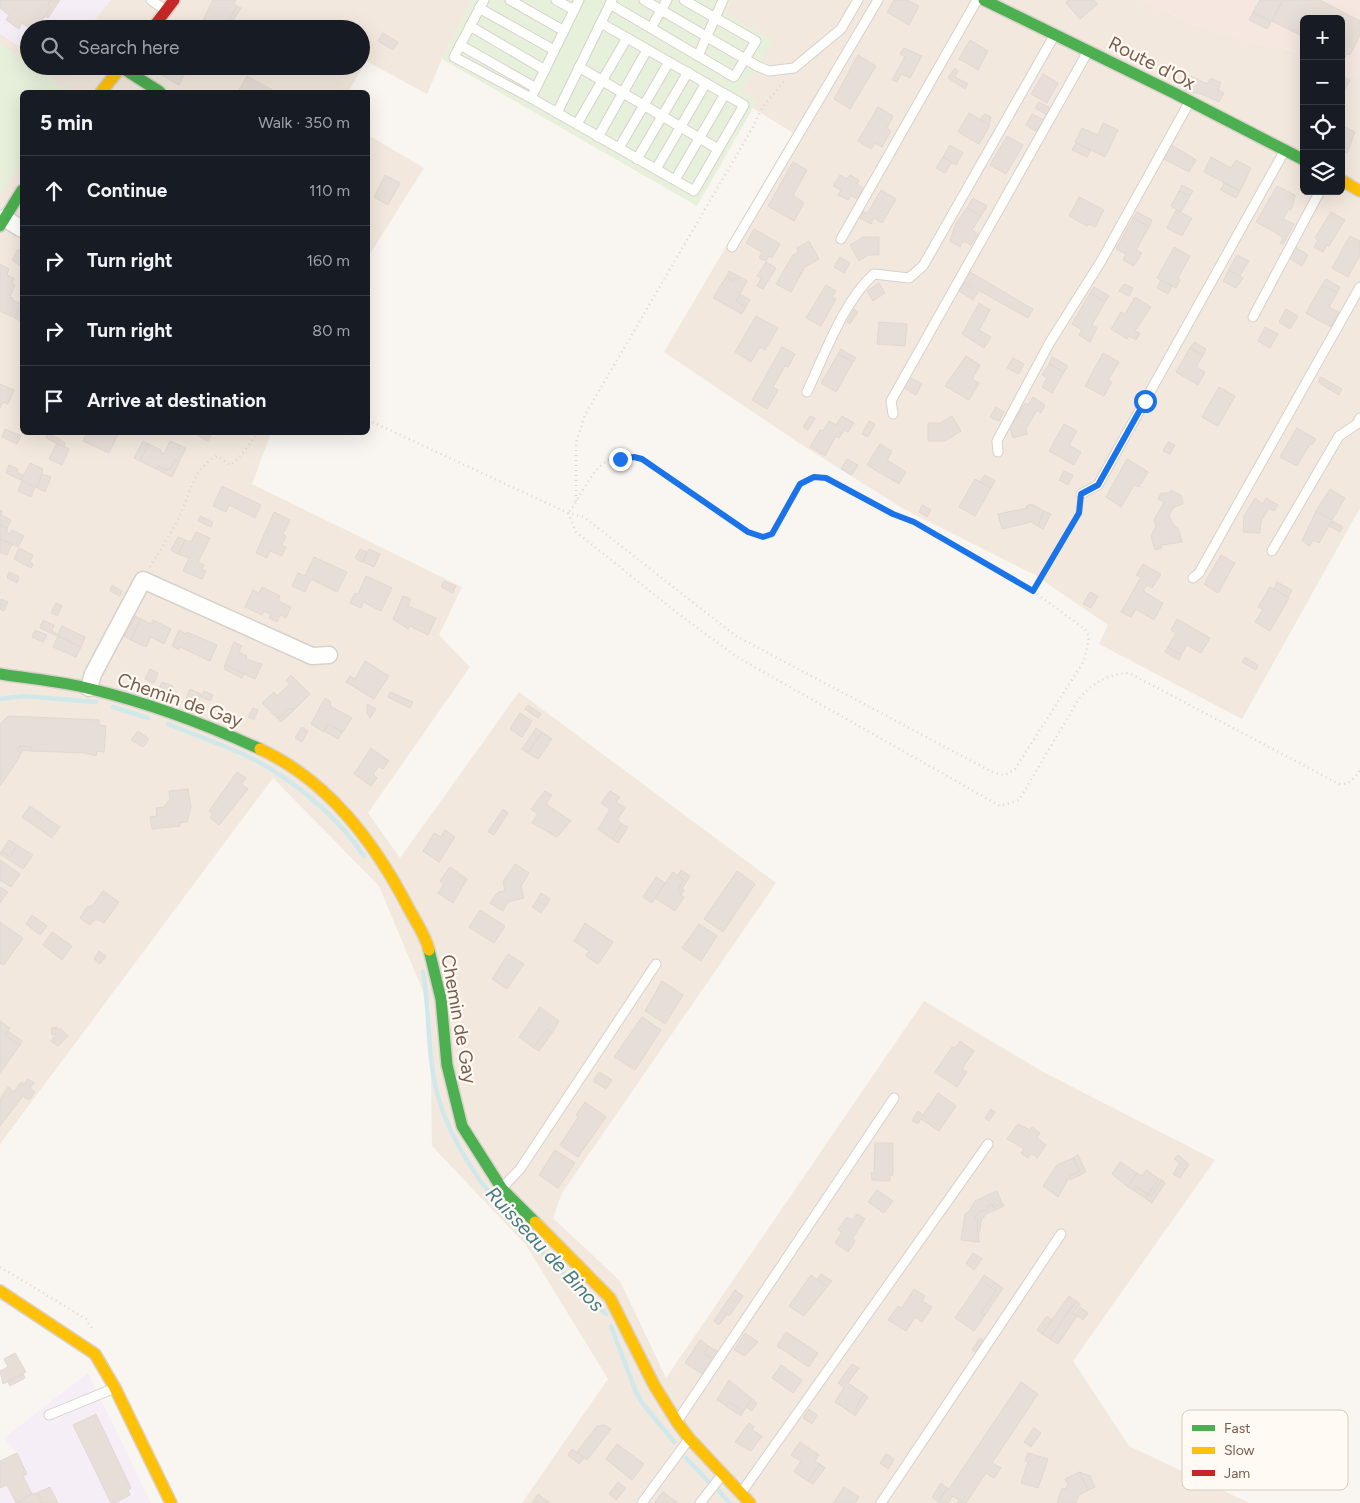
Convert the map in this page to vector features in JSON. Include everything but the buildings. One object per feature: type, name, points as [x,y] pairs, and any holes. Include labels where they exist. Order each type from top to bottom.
[{"type":"street","points":[[159,20],[174,0]]},
{"type":"street","name":"Route d'Ox","points":[[984,0],[1089,50],[1300,158]]},
{"type":"street","points":[[103,90],[115,75]]},
{"type":"street","points":[[133,75],[157,90]]},
{"type":"street","points":[[1345,182],[1360,190]]},
{"type":"street","points":[[20,193],[2,222],[20,228]]},
{"type":"street","points":[[89,688],[93,674],[143,580],[312,656],[329,655]]},
{"type":"street","name":"Chemin de Gay","points":[[0,674],[89,688],[217,729],[282,759],[322,789],[363,832],[401,893],[428,945],[441,999],[447,1065],[462,1126],[502,1189],[610,1298],[654,1385],[677,1422],[689,1438],[750,1503]]},
{"type":"street","points":[[0,1291],[86,1345],[102,1364],[171,1503]]},
{"type":"lane","points":[[151,0],[166,11]]},
{"type":"lane","points":[[510,0],[564,31]]},
{"type":"lane","points":[[556,0],[574,10]]},
{"type":"lane","points":[[531,98],[580,0]]},
{"type":"lane","points":[[644,0],[769,71],[794,68],[841,29],[858,0]]},
{"type":"lane","points":[[651,28],[667,0]]},
{"type":"lane","points":[[557,112],[611,2],[734,77],[756,41],[684,0]]},
{"type":"lane","points":[[698,56],[723,0]]},
{"type":"lane","points":[[732,247],[878,0]]},
{"type":"lane","points":[[841,239],[977,0]]},
{"type":"lane","points":[[554,50],[482,4],[454,57],[557,112],[694,191],[744,105],[601,23]]},
{"type":"lane","points":[[470,26],[545,70]]},
{"type":"lane","points":[[807,392],[846,311],[868,279],[874,274],[909,278],[923,266],[1055,34]]},
{"type":"lane","points":[[577,124],[627,38]]},
{"type":"lane","points":[[460,45],[536,88]]},
{"type":"lane","points":[[598,137],[647,50]]},
{"type":"lane","points":[[893,414],[891,400],[1089,50]]},
{"type":"lane","points":[[618,148],[669,62]]},
{"type":"lane","points":[[579,67],[718,149]]},
{"type":"lane","points":[[637,159],[688,72]]},
{"type":"lane","points":[[656,170],[706,83]]},
{"type":"lane","points":[[675,180],[725,94]]},
{"type":"lane","points":[[998,452],[997,441],[1050,342],[1100,263],[1190,101]]},
{"type":"lane","points":[[1081,494],[1098,485],[1285,150]]},
{"type":"lane","points":[[1253,317],[1318,195]]},
{"type":"lane","points":[[1193,578],[1199,573],[1360,287]]},
{"type":"lane","points":[[1272,551],[1339,436],[1357,424],[1360,418]]},
{"type":"lane","points":[[502,1189],[520,1170],[656,964]]},
{"type":"lane","points":[[677,1422],[894,1098]]},
{"type":"lane","points":[[740,1494],[988,1144]]},
{"type":"lane","points":[[881,1503],[1061,1234]]},
{"type":"lane","points":[[50,1415],[115,1388]]},
{"type":"lane","points":[[642,1503],[689,1438]]},
{"type":"lane","points":[[700,1503],[722,1474]]},
{"type":"path","points":[[576,502],[576,442],[585,415],[753,127],[762,108],[794,68]]},
{"type":"path","points":[[370,421],[568,513],[584,517],[736,636],[994,773],[1005,775],[1015,769],[1084,661],[1089,637],[1085,628],[1033,591],[914,522],[893,514],[826,478],[814,477],[800,484],[772,534],[763,537],[748,532],[642,459],[634,457],[606,461],[598,466],[568,513]]},
{"type":"path","points":[[143,580],[180,516],[194,480],[208,460],[216,456],[230,465],[237,462],[244,449],[256,435]]},
{"type":"path","points":[[1033,591],[1079,513],[1081,494]]},
{"type":"path","points":[[568,513],[576,532],[680,615],[737,656],[1000,806],[1019,800],[1080,698],[1093,684],[1112,674],[1129,673],[1339,784],[1344,785],[1353,780],[1360,770]]},
{"type":"path","points":[[0,1267],[86,1319],[95,1333]]},
{"type":"shaded area","points":[[0,0],[471,0],[427,94],[370,63],[370,20],[20,20],[20,75],[358,75],[349,90],[20,90],[20,435],[270,435],[252,484],[462,587],[439,635],[470,667],[368,813],[400,858],[519,692],[776,883],[562,1193],[553,1218],[620,1281],[666,1378],[924,1001],[1045,1073],[1215,1160],[1073,1361],[1129,1446],[1182,1471],[1182,1490],[1222,1490],[1249,1503],[522,1503],[608,1379],[526,1245],[432,1146],[430,1008],[379,886],[273,778],[0,1144]]},
{"type":"shaded area","points":[[0,0],[111,0],[94,20],[20,20],[20,47],[0,34]]},
{"type":"shaded area","points":[[732,0],[1141,0],[1193,24],[1272,48],[1284,48],[1300,54],[1300,195],[1345,195],[1345,74],[1356,78],[1360,69],[1360,508],[1242,719],[1099,644],[1108,625],[1035,575],[902,508],[799,443],[664,352],[793,133],[753,108],[757,101],[741,92],[724,12]]},
{"type":"shaded area","points":[[1141,0],[1360,0],[1360,69],[1356,78],[1345,74],[1345,15],[1300,15],[1300,54],[1285,48],[1272,48],[1193,24]]},
{"type":"shaded area","points":[[370,136],[424,168],[370,254]]},
{"type":"shaded area","points":[[88,1373],[151,1503],[0,1503],[0,1461],[17,1453],[4,1438]]},
{"type":"green space","points":[[471,0],[732,0],[724,12],[773,41],[741,92],[757,101],[697,206],[442,59]]},
{"type":"green space","points":[[0,43],[20,57],[20,75],[46,75],[68,90],[20,90],[20,165],[0,195]]},
{"type":"waterway","name":"Ruisseau de Binos","points":[[0,699],[23,696],[96,702]]},
{"type":"waterway","name":"Ruisseau de Binos","points":[[113,707],[148,718]]},
{"type":"waterway","name":"Ruisseau de Binos","points":[[168,724],[243,754],[277,773],[326,811],[364,856]]},
{"type":"waterway","name":"Ruisseau de Binos","points":[[423,972],[432,1063],[437,1093],[449,1126],[465,1157],[484,1186],[507,1214],[556,1266],[606,1314]]},
{"type":"waterway","name":"Ruisseau de Binos","points":[[611,1326],[636,1392],[643,1404],[674,1442]]},
{"type":"waterway","name":"Ruisseau de Binos","points":[[686,1458],[708,1481]]},
{"type":"waterway","name":"Ruisseau de Binos","points":[[717,1489],[730,1503]]},
{"type":"traffic: fast","points":[[984,0],[1172,92],[1300,158]]},
{"type":"traffic: fast","points":[[133,75],[157,90]]},
{"type":"traffic: fast","points":[[0,226],[20,193]]},
{"type":"traffic: fast","points":[[0,674],[68,684],[134,701],[198,723],[260,749]]},
{"type":"traffic: fast","points":[[429,950],[441,999],[447,1065],[462,1126],[502,1189],[535,1222]]},
{"type":"traffic: slow","points":[[103,90],[115,75]]},
{"type":"traffic: slow","points":[[1345,182],[1360,191]]},
{"type":"traffic: slow","points":[[260,749],[285,762],[308,778],[348,816],[396,884],[423,934],[429,950]]},
{"type":"traffic: slow","points":[[535,1222],[610,1298],[654,1385],[677,1422],[689,1438],[750,1503]]},
{"type":"traffic: slow","points":[[0,1291],[95,1354],[115,1388],[171,1503]]},
{"type":"traffic: jam","points":[[159,20],[174,0]]},
{"type":"route","points":[[620,459],[634,457],[642,459],[748,532],[763,537],[772,534],[800,484],[814,477],[826,478],[893,514],[914,522],[1033,591],[1079,513],[1081,494],[1098,485],[1145,401]]}]
